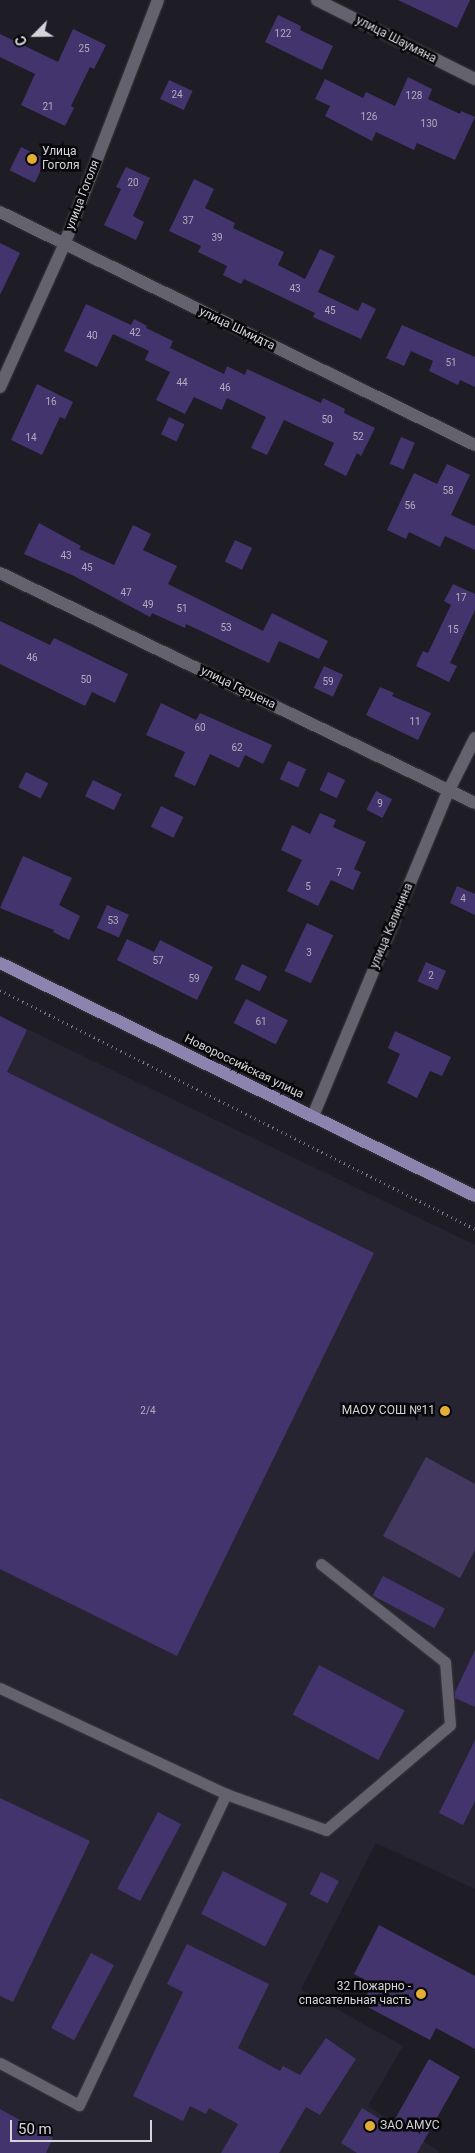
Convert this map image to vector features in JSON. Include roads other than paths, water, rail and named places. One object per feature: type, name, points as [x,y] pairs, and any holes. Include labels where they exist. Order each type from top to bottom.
[{"type":"main road","name":"Новороссийская улица","points":[[0,962],[475,1196]]},
{"type":"street","name":"улица Гоголя","points":[[0,387],[64,245],[158,0]]},
{"type":"street","name":"улица Шаумяна","points":[[317,0],[475,80]]},
{"type":"street","name":"улица Шмидта","points":[[0,212],[475,445]]},
{"type":"street","name":"улица Герцена","points":[[0,573],[475,803]]},
{"type":"street","name":"улица Калинина","points":[[313,1116],[450,790],[475,738]]},
{"type":"lane","points":[[0,1688],[226,1794],[326,1830],[450,1725],[444,1662],[321,1564]]},
{"type":"lane","points":[[0,2063],[79,2105],[226,1794]]},
{"type":"place","name":"Улица Гоголя","points":[[32,159]]},
{"type":"place","name":"МАОУ СОШ №11","points":[[445,1411]]},
{"type":"place","name":"32 Пожарно - спасательная часть","points":[[421,1994]]},
{"type":"place","name":"ЗАО АМУС","points":[[370,2126]]}]
